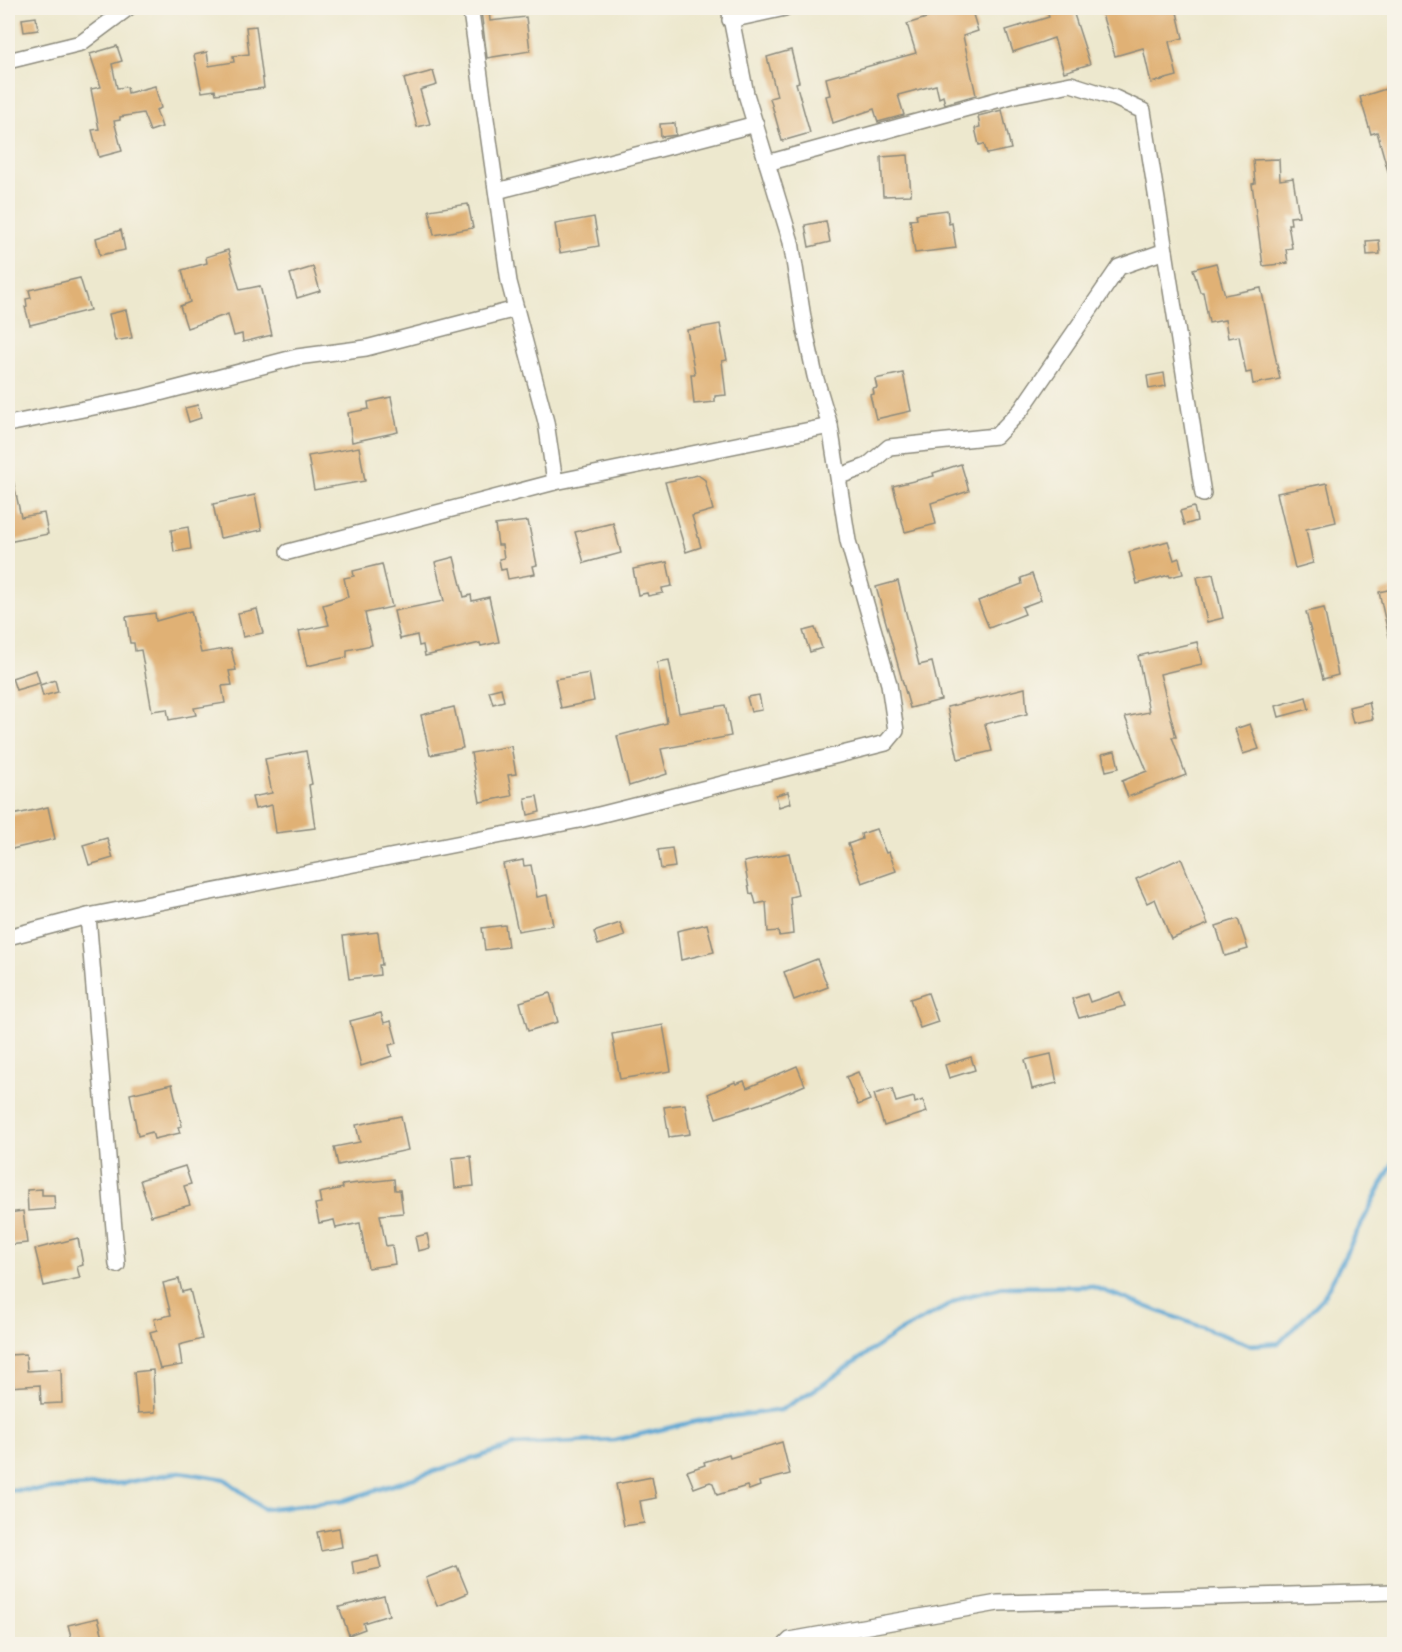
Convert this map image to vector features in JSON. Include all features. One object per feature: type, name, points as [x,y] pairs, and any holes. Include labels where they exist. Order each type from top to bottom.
[{"type":"street","points":[[8,61],[81,43],[128,8]]},
{"type":"street","points":[[8,937],[88,916],[579,820],[885,743],[896,731],[889,684],[848,541],[840,476],[830,426],[807,342],[791,242],[756,124],[730,14],[785,8]]},
{"type":"street","points":[[471,12],[509,282],[546,422],[555,482]]},
{"type":"street","points":[[767,163],[1015,94],[1071,84],[1115,98],[1143,111],[1203,494]]},
{"type":"street","points":[[497,191],[756,124]]},
{"type":"street","points":[[840,476],[867,466],[889,447],[996,436],[1021,410],[1119,267],[1165,251]]},
{"type":"street","points":[[8,424],[144,397],[297,357],[366,348],[516,309]]},
{"type":"street","points":[[288,552],[555,482],[830,426]]},
{"type":"street","points":[[88,916],[117,1265]]},
{"type":"street","points":[[786,1644],[789,1640],[998,1603],[1395,1592]]},
{"type":"building","points":[[958,8],[971,8],[978,31],[963,36],[976,95],[945,104],[943,96],[939,98],[936,85],[898,95],[904,115],[878,122],[874,109],[833,123],[826,96],[830,95],[826,78],[916,53],[907,24]]},
{"type":"building","points":[[1046,8],[1072,8],[1090,64],[1064,72],[1054,38],[1013,52],[1006,30],[1049,17]]},
{"type":"building","points":[[1100,8],[1176,8],[1183,38],[1169,42],[1177,76],[1151,83],[1143,48],[1115,56]]},
{"type":"building","points":[[489,10],[490,21],[526,17],[530,51],[487,58],[481,11]]},
{"type":"building","points":[[36,17],[38,30],[24,32],[22,19]]},
{"type":"building","points":[[256,26],[264,88],[216,94],[215,90],[202,92],[194,55],[207,52],[209,66],[234,62],[233,56],[249,54],[246,27]]},
{"type":"building","points":[[117,46],[122,61],[112,64],[117,88],[127,87],[128,93],[155,86],[161,108],[156,110],[162,127],[150,131],[143,113],[120,117],[120,120],[114,121],[122,151],[99,157],[92,130],[99,129],[91,89],[101,87],[90,54]]},
{"type":"building","points":[[791,50],[799,82],[796,83],[810,133],[782,141],[770,98],[777,96],[767,57]]},
{"type":"building","points":[[433,71],[437,85],[420,90],[430,124],[417,127],[404,79]]},
{"type":"building","points":[[1395,86],[1395,181],[1391,182],[1377,132],[1371,134],[1360,97]]},
{"type":"building","points":[[1002,110],[1011,149],[987,154],[984,144],[979,145],[975,128],[980,127],[978,116]]},
{"type":"building","points":[[675,123],[676,135],[661,137],[660,124]]},
{"type":"building","points":[[908,155],[911,195],[883,196],[881,157]]},
{"type":"building","points":[[1279,159],[1280,180],[1293,178],[1299,216],[1290,217],[1291,224],[1288,224],[1292,248],[1286,249],[1288,263],[1263,266],[1252,184],[1255,183],[1253,160]]},
{"type":"building","points":[[468,204],[473,228],[434,235],[429,210]]},
{"type":"building","points":[[947,210],[949,224],[952,223],[956,248],[915,253],[910,220],[917,219],[916,214]]},
{"type":"building","points":[[594,217],[599,246],[560,253],[555,224]]},
{"type":"building","points":[[826,221],[830,242],[809,247],[805,225]]},
{"type":"building","points":[[121,230],[125,250],[100,255],[96,238]]},
{"type":"building","points":[[1379,240],[1380,254],[1367,255],[1366,241]]},
{"type":"building","points":[[228,250],[240,290],[260,286],[272,335],[243,342],[242,334],[234,336],[228,314],[187,328],[180,306],[190,302],[182,270],[207,263],[206,257]]},
{"type":"building","points":[[1216,263],[1225,295],[1261,288],[1280,379],[1253,384],[1251,372],[1246,373],[1239,336],[1228,338],[1225,320],[1209,323],[1203,292],[1200,292],[1193,269]]},
{"type":"building","points":[[313,267],[320,291],[297,298],[290,274]]},
{"type":"building","points":[[80,278],[90,310],[30,325],[25,307],[27,306],[26,299],[31,298],[29,290]]},
{"type":"building","points":[[126,310],[132,338],[115,341],[109,314]]},
{"type":"building","points":[[720,324],[727,360],[722,361],[726,395],[715,396],[715,402],[694,404],[691,374],[695,374],[687,330]]},
{"type":"building","points":[[903,373],[911,411],[876,419],[870,395],[874,394],[873,389],[877,388],[875,379]]},
{"type":"building","points":[[1164,373],[1166,386],[1149,389],[1147,376]]},
{"type":"building","points":[[391,397],[398,432],[352,442],[348,413],[369,409],[368,402]]},
{"type":"building","points":[[198,405],[201,418],[189,422],[185,408]]},
{"type":"building","points":[[359,447],[365,481],[314,490],[308,456]]},
{"type":"building","points":[[961,464],[969,491],[931,503],[936,524],[905,532],[893,486],[934,476],[933,473]]},
{"type":"building","points":[[698,475],[705,480],[713,510],[692,516],[701,547],[686,552],[665,482]]},
{"type":"building","points":[[13,480],[21,517],[44,513],[48,534],[8,542],[8,481]]},
{"type":"building","points":[[1327,483],[1336,522],[1306,529],[1313,563],[1295,568],[1277,493]]},
{"type":"building","points":[[255,495],[262,530],[220,538],[213,504]]},
{"type":"building","points":[[1194,507],[1197,521],[1184,525],[1180,511]]},
{"type":"building","points":[[528,521],[537,565],[533,566],[535,574],[508,579],[506,569],[501,570],[499,559],[504,558],[502,545],[498,545],[495,525]]},
{"type":"building","points":[[613,523],[621,553],[584,563],[575,532]]},
{"type":"building","points":[[188,527],[191,549],[174,552],[171,530]]},
{"type":"building","points":[[1168,541],[1174,560],[1179,558],[1183,574],[1170,577],[1169,575],[1137,584],[1129,552]]},
{"type":"building","points":[[454,557],[464,597],[471,595],[472,601],[489,597],[499,642],[481,646],[480,643],[425,656],[423,645],[419,646],[417,635],[400,639],[394,611],[444,601],[435,562]]},
{"type":"building","points":[[667,562],[672,586],[662,588],[663,593],[638,595],[633,569]]},
{"type":"building","points":[[382,564],[392,607],[365,613],[372,645],[347,650],[347,657],[307,666],[299,631],[329,625],[323,605],[348,597],[344,578],[354,576],[353,571]]},
{"type":"building","points":[[1032,574],[1041,600],[1022,607],[1025,614],[989,628],[978,601],[1022,584],[1021,578]]},
{"type":"building","points":[[1213,574],[1223,618],[1207,622],[1197,577]]},
{"type":"building","points":[[898,581],[919,665],[932,662],[941,700],[910,708],[876,587]]},
{"type":"building","points":[[1392,589],[1395,637],[1389,637],[1379,592]]},
{"type":"building","points":[[1324,608],[1338,675],[1323,679],[1306,612]]},
{"type":"building","points":[[257,609],[263,633],[243,637],[238,613]]},
{"type":"building","points":[[191,611],[201,653],[231,648],[236,670],[229,671],[232,685],[222,686],[225,703],[194,708],[196,715],[169,720],[167,709],[152,711],[141,650],[135,651],[134,643],[130,643],[126,617],[155,613],[156,621]]},
{"type":"building","points":[[815,628],[822,648],[810,652],[803,631]]},
{"type":"building","points":[[1197,642],[1202,664],[1160,674],[1176,737],[1172,737],[1186,775],[1128,797],[1122,781],[1147,771],[1125,717],[1149,712],[1138,656]]},
{"type":"building","points":[[669,660],[679,713],[725,705],[731,736],[661,749],[667,774],[629,786],[617,736],[667,723],[657,662]]},
{"type":"building","points":[[36,670],[40,683],[16,690],[12,678]]},
{"type":"building","points":[[589,673],[594,701],[561,708],[555,679]]},
{"type":"building","points":[[55,680],[58,692],[43,696],[40,685]]},
{"type":"building","points":[[501,688],[504,701],[493,704],[489,691]]},
{"type":"building","points":[[1025,688],[1027,714],[985,724],[992,751],[958,759],[947,707]]},
{"type":"building","points":[[759,695],[762,710],[751,712],[747,697]]},
{"type":"building","points":[[1306,697],[1309,709],[1279,717],[1276,706]]},
{"type":"building","points":[[1369,702],[1373,719],[1353,723],[1349,707]]},
{"type":"building","points":[[454,707],[463,748],[430,755],[421,715]]},
{"type":"building","points":[[1250,724],[1259,749],[1243,754],[1235,729]]},
{"type":"building","points":[[511,746],[516,774],[508,775],[512,796],[480,802],[471,753]]},
{"type":"building","points":[[306,751],[312,784],[309,785],[315,828],[276,833],[272,805],[255,809],[252,797],[272,793],[265,759]]},
{"type":"building","points":[[1115,751],[1119,768],[1106,771],[1102,754]]},
{"type":"building","points":[[788,792],[791,803],[779,807],[776,795]]},
{"type":"building","points":[[537,796],[540,812],[528,815],[525,798]]},
{"type":"building","points":[[48,807],[55,839],[12,849],[8,816]]},
{"type":"building","points":[[876,829],[886,853],[889,852],[896,871],[862,883],[848,844],[862,839],[861,834]]},
{"type":"building","points":[[107,838],[113,858],[89,865],[83,845]]},
{"type":"building","points":[[672,848],[675,867],[661,869],[658,850]]},
{"type":"building","points":[[789,853],[798,895],[790,897],[793,934],[779,936],[778,931],[768,932],[766,902],[756,904],[753,893],[750,894],[744,862]]},
{"type":"building","points":[[1181,858],[1208,924],[1171,939],[1155,899],[1147,903],[1136,879]]},
{"type":"building","points":[[523,860],[524,866],[531,865],[537,897],[547,895],[553,925],[518,931],[503,864]]},
{"type":"building","points":[[1238,919],[1248,949],[1225,956],[1216,926]]},
{"type":"building","points":[[620,923],[625,936],[598,945],[594,932]]},
{"type":"building","points":[[707,924],[714,952],[681,960],[677,931]]},
{"type":"building","points":[[505,925],[508,947],[485,950],[482,928]]},
{"type":"building","points":[[378,932],[382,965],[379,965],[380,975],[349,979],[343,936]]},
{"type":"building","points":[[817,959],[828,987],[794,1000],[784,972]]},
{"type":"building","points":[[1120,992],[1125,1006],[1079,1018],[1072,999],[1087,994],[1090,1002]]},
{"type":"building","points":[[550,993],[558,1022],[528,1031],[520,1002]]},
{"type":"building","points":[[928,993],[938,1022],[920,1028],[910,999]]},
{"type":"building","points":[[381,1013],[384,1023],[391,1021],[397,1043],[389,1045],[392,1056],[361,1066],[350,1021]]},
{"type":"building","points":[[663,1025],[671,1071],[620,1079],[612,1034]]},
{"type":"building","points":[[1051,1054],[1057,1083],[1032,1089],[1025,1060]]},
{"type":"building","points":[[971,1057],[975,1070],[949,1078],[945,1065]]},
{"type":"building","points":[[797,1066],[805,1085],[765,1102],[716,1118],[708,1094],[735,1082],[736,1084],[744,1081],[747,1088]]},
{"type":"building","points":[[858,1072],[870,1100],[858,1105],[846,1077]]},
{"type":"building","points":[[172,1084],[182,1126],[178,1127],[180,1133],[154,1139],[152,1132],[138,1136],[130,1094]]},
{"type":"building","points":[[892,1089],[896,1102],[914,1097],[915,1103],[923,1100],[927,1112],[884,1126],[874,1094]]},
{"type":"building","points":[[685,1104],[690,1134],[669,1137],[664,1107]]},
{"type":"building","points":[[401,1116],[408,1150],[338,1165],[334,1147],[360,1142],[356,1125]]},
{"type":"building","points":[[471,1156],[474,1186],[455,1188],[452,1158]]},
{"type":"building","points":[[185,1166],[191,1184],[184,1186],[190,1205],[151,1216],[140,1180]]},
{"type":"building","points":[[394,1179],[395,1190],[400,1190],[403,1213],[380,1215],[386,1246],[392,1245],[395,1264],[368,1268],[360,1223],[336,1228],[334,1220],[319,1223],[315,1204],[321,1203],[319,1193],[343,1188],[342,1185]]},
{"type":"building","points":[[42,1189],[42,1195],[54,1195],[55,1209],[28,1211],[27,1190]]},
{"type":"building","points":[[23,1211],[27,1243],[8,1245],[8,1213]]},
{"type":"building","points":[[427,1234],[430,1248],[418,1251],[415,1237]]},
{"type":"building","points":[[78,1238],[83,1265],[77,1267],[80,1278],[44,1286],[35,1249]]},
{"type":"building","points":[[179,1279],[182,1292],[190,1290],[202,1339],[179,1345],[182,1365],[160,1369],[150,1332],[157,1330],[154,1319],[171,1315],[163,1283]]},
{"type":"building","points":[[26,1354],[27,1371],[61,1369],[62,1403],[41,1404],[40,1385],[8,1387],[8,1355]]},
{"type":"building","points":[[153,1370],[155,1412],[138,1413],[134,1372]]},
{"type":"building","points":[[782,1442],[790,1474],[759,1482],[760,1486],[749,1490],[747,1486],[717,1495],[713,1483],[710,1482],[694,1488],[687,1471],[705,1465],[704,1462],[729,1454],[730,1458]]},
{"type":"building","points":[[652,1477],[656,1498],[640,1501],[644,1523],[624,1526],[616,1484]]},
{"type":"building","points":[[339,1528],[342,1547],[321,1551],[317,1532]]},
{"type":"building","points":[[378,1556],[381,1568],[354,1574],[352,1562]]},
{"type":"building","points":[[457,1566],[468,1593],[437,1606],[426,1578]]},
{"type":"building","points":[[384,1596],[389,1615],[363,1623],[365,1629],[349,1635],[339,1607]]},
{"type":"building","points":[[98,1618],[105,1644],[73,1644],[68,1625]]},
{"type":"waterway","points":[[8,1490],[41,1490],[124,1483],[179,1472],[225,1479],[263,1509],[343,1501],[515,1445],[615,1440],[703,1420],[781,1410],[822,1385],[894,1335],[964,1297],[1004,1287],[1091,1286],[1250,1345],[1279,1343],[1323,1298],[1394,1161]]}]
